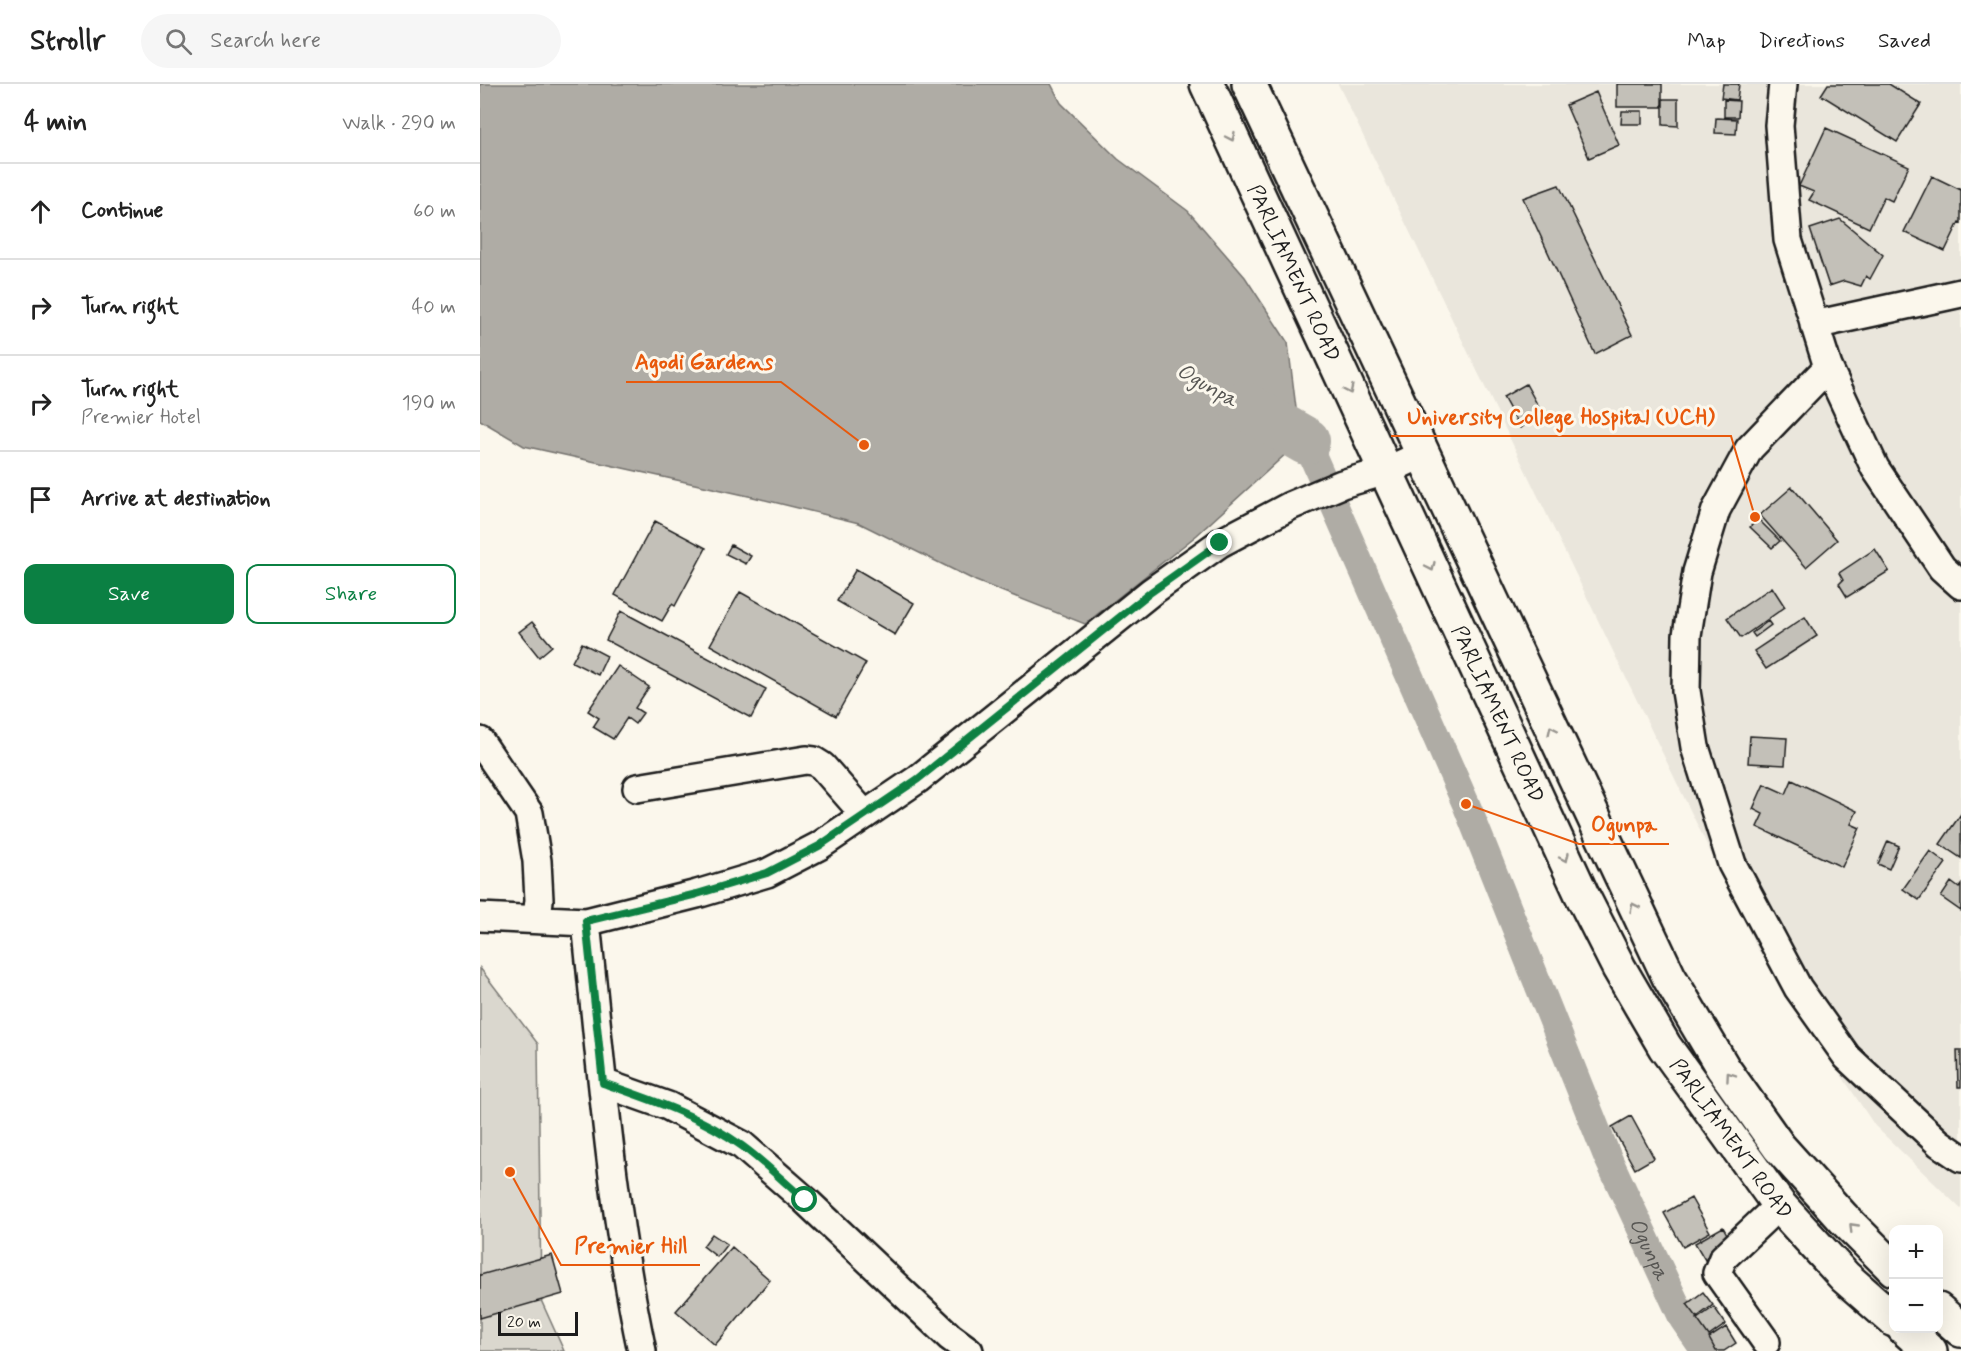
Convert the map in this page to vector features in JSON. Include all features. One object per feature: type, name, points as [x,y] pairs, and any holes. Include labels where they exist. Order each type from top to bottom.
[{"type":"main road","name":"PARLIAMENT ROAD","points":[[1207,84],[1581,893],[1620,968],[1665,1047],[1779,1205],[1845,1277],[1889,1316]]},
{"type":"main road","name":"PARLIAMENT ROAD","points":[[1249,84],[1424,454],[1612,861],[1669,977],[1723,1068],[1779,1147],[1889,1265]]},
{"type":"main road","points":[[1943,1314],[1961,1330]]},
{"type":"main road","points":[[1909,1333],[1930,1351]]},
{"type":"street","points":[[1783,84],[1779,125],[1788,240],[1828,367],[1875,468],[1942,568],[1961,585]]},
{"type":"street","points":[[1814,325],[1961,293]]},
{"type":"street","points":[[1828,367],[1749,449],[1716,510],[1696,572],[1687,635],[1686,691],[1693,736],[1732,864],[1798,988],[1847,1058],[1939,1143],[1961,1158]]},
{"type":"street","points":[[480,917],[586,921],[697,894],[767,873],[819,846],[918,779],[1151,592],[1220,543],[1290,506],[1342,484],[1386,471],[1424,454]]},
{"type":"street","points":[[480,741],[529,813],[537,861],[539,900],[537,919]]},
{"type":"street","points":[[637,788],[806,760],[814,761],[822,766],[865,815]]},
{"type":"street","points":[[586,921],[611,1154],[634,1312],[642,1351]]},
{"type":"street","points":[[603,1083],[668,1106],[741,1145],[805,1200],[950,1337],[969,1351]]},
{"type":"street","points":[[1766,1342],[1717,1273],[1724,1258],[1779,1205]]},
{"type":"shaded area","points":[[1338,84],[1961,84],[1961,1209],[1875,1126],[1758,950]]},
{"type":"shaded area","points":[[480,968],[538,1044],[541,1300],[564,1351],[480,1351]]},
{"type":"water","points":[[480,84],[1051,84],[1061,103],[1118,159],[1188,211],[1245,277],[1288,343],[1300,441],[1197,535],[1085,624],[976,581],[859,523],[524,446],[480,420]]},
{"type":"building","points":[[1617,84],[1662,84],[1662,107],[1617,107]]},
{"type":"building","points":[[1723,84],[1739,84],[1737,100],[1721,98]]},
{"type":"building","points":[[1828,84],[1889,84],[1921,104],[1897,142],[1821,95]]},
{"type":"building","points":[[1596,92],[1619,145],[1589,158],[1566,105]]},
{"type":"building","points":[[1663,99],[1678,99],[1678,126],[1663,125]]},
{"type":"building","points":[[1724,100],[1739,101],[1738,117],[1724,117]]},
{"type":"building","points":[[1622,111],[1642,111],[1642,124],[1621,124]]},
{"type":"building","points":[[1716,118],[1737,119],[1736,134],[1715,133]]},
{"type":"building","points":[[1826,128],[1909,166],[1892,201],[1884,197],[1869,228],[1809,200],[1814,192],[1799,186]]},
{"type":"building","points":[[1932,176],[1961,190],[1961,223],[1959,222],[1945,251],[1904,232]]},
{"type":"building","points":[[1559,185],[1632,335],[1595,354],[1523,198]]},
{"type":"building","points":[[1840,219],[1883,255],[1870,279],[1866,276],[1861,286],[1844,281],[1829,286],[1810,229]]},
{"type":"building","points":[[1526,384],[1543,415],[1520,428],[1503,397]]},
{"type":"building","points":[[1792,487],[1837,540],[1806,567],[1760,515]]},
{"type":"building","points":[[1758,519],[1780,541],[1772,548],[1750,527]]},
{"type":"building","points":[[655,521],[706,548],[675,606],[672,604],[662,621],[615,595]]},
{"type":"building","points":[[731,545],[751,556],[746,564],[726,554]]},
{"type":"building","points":[[1875,549],[1889,571],[1847,597],[1839,584],[1843,580],[1839,573]]},
{"type":"building","points":[[856,569],[914,603],[895,635],[837,601]]},
{"type":"building","points":[[1772,587],[1785,607],[1741,638],[1727,618]]},
{"type":"building","points":[[740,592],[866,663],[836,716],[710,645]]},
{"type":"building","points":[[621,611],[766,689],[751,718],[606,640]]},
{"type":"building","points":[[1805,617],[1817,636],[1766,669],[1754,651]]},
{"type":"building","points":[[1768,621],[1771,625],[1755,637],[1752,633]]},
{"type":"building","points":[[532,622],[552,646],[539,657],[519,632]]},
{"type":"building","points":[[582,643],[607,656],[598,675],[572,662]]},
{"type":"building","points":[[618,666],[649,687],[635,708],[643,713],[635,724],[627,718],[613,739],[593,727],[599,718],[588,711]]},
{"type":"building","points":[[1750,736],[1787,738],[1785,765],[1748,763]]},
{"type":"building","points":[[1792,780],[1857,811],[1851,824],[1860,828],[1842,867],[1757,827],[1763,814],[1753,809],[1764,784],[1786,794]]},
{"type":"building","points":[[1961,814],[1961,858],[1940,844]]},
{"type":"building","points":[[1888,841],[1899,846],[1889,869],[1878,864]]},
{"type":"building","points":[[1930,851],[1946,863],[1919,900],[1903,889]]},
{"type":"building","points":[[1951,882],[1959,888],[1961,885],[1961,911],[1941,897]]},
{"type":"building","points":[[1957,1050],[1961,1050],[1961,1087],[1958,1087]]},
{"type":"building","points":[[1631,1116],[1654,1158],[1635,1169],[1612,1127]]},
{"type":"building","points":[[1691,1198],[1710,1232],[1683,1247],[1664,1213]]},
{"type":"building","points":[[1723,1227],[1733,1245],[1705,1260],[1695,1243]]},
{"type":"building","points":[[712,1234],[727,1244],[717,1257],[703,1246]]},
{"type":"building","points":[[732,1247],[770,1280],[715,1345],[676,1311]]},
{"type":"building","points":[[552,1255],[563,1294],[480,1318],[480,1275]]},
{"type":"building","points":[[1703,1292],[1713,1305],[1697,1317],[1687,1304]]},
{"type":"building","points":[[1714,1307],[1726,1324],[1709,1336],[1697,1319]]},
{"type":"building","points":[[1726,1327],[1736,1343],[1724,1351],[1716,1351],[1709,1338]]},
{"type":"waterway","name":"Ogunpa","points":[[1243,405],[1306,441]]},
{"type":"waterway","name":"Ogunpa","points":[[1306,441],[1466,804],[1607,1156],[1683,1319],[1705,1351]]},
{"type":"place","name":"Agodi Gardens","points":[[864,445]]},
{"type":"place","name":"University College Hospital (UCH)","points":[[1755,517]]},
{"type":"place","name":"Ogunpa","points":[[1466,804]]},
{"type":"place","name":"Premier Hill","points":[[510,1172]]},
{"type":"route","points":[[805,1200],[741,1145],[668,1106],[603,1083],[586,921],[697,894],[767,873],[819,846],[918,779],[1151,592],[1220,543]]}]
